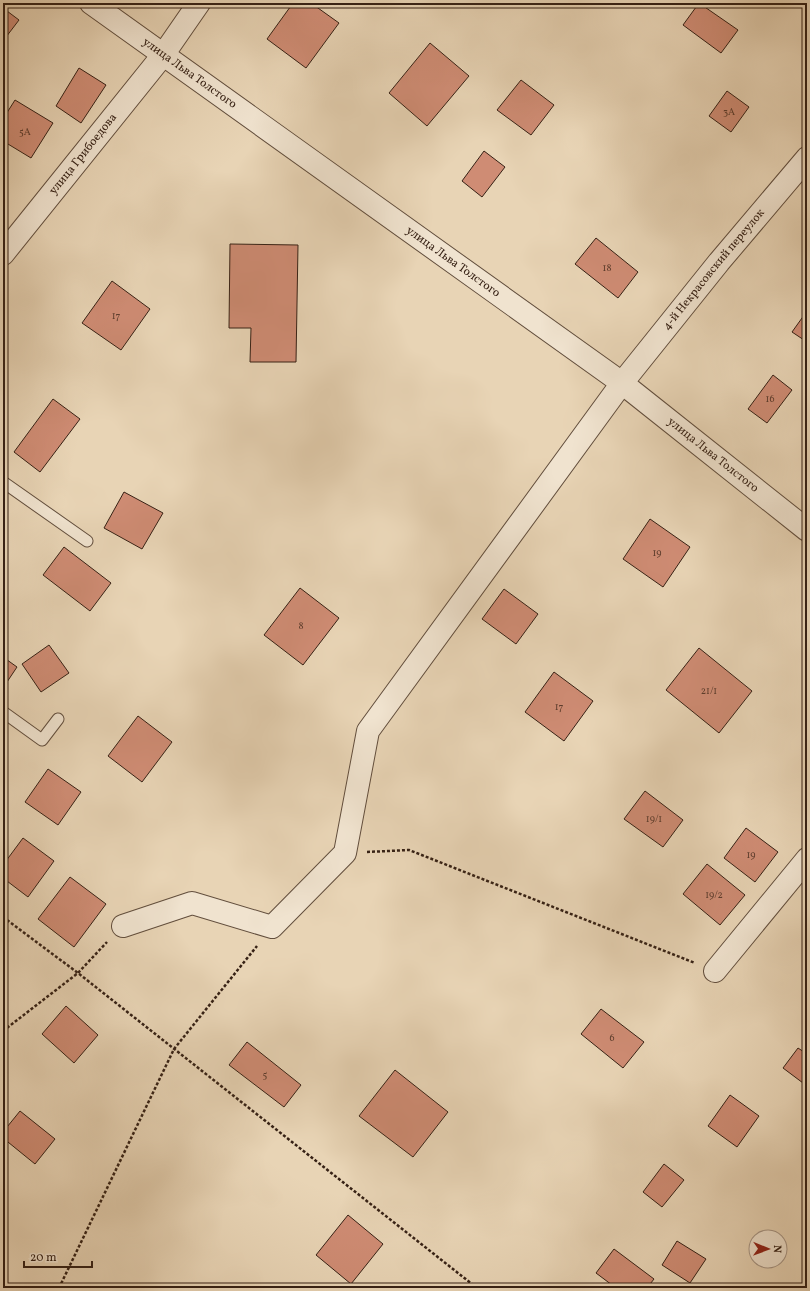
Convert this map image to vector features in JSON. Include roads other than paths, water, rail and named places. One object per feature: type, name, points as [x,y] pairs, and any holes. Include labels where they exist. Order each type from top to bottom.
[{"type":"street","name":"улица Льва Толстого","points":[[91,3],[622,383],[807,530]]},
{"type":"street","name":"улица Грибоедова","points":[[3,254],[163,55],[199,3]]},
{"type":"street","name":"4-й Некрасовский переулок","points":[[123,926],[192,903],[272,927],[345,853],[368,731],[622,383],[719,262],[807,158]]},
{"type":"street","points":[[716,971],[807,859]]},
{"type":"lane","points":[[3,482],[87,541]]},
{"type":"lane","points":[[3,712],[42,740],[58,719]]}]
